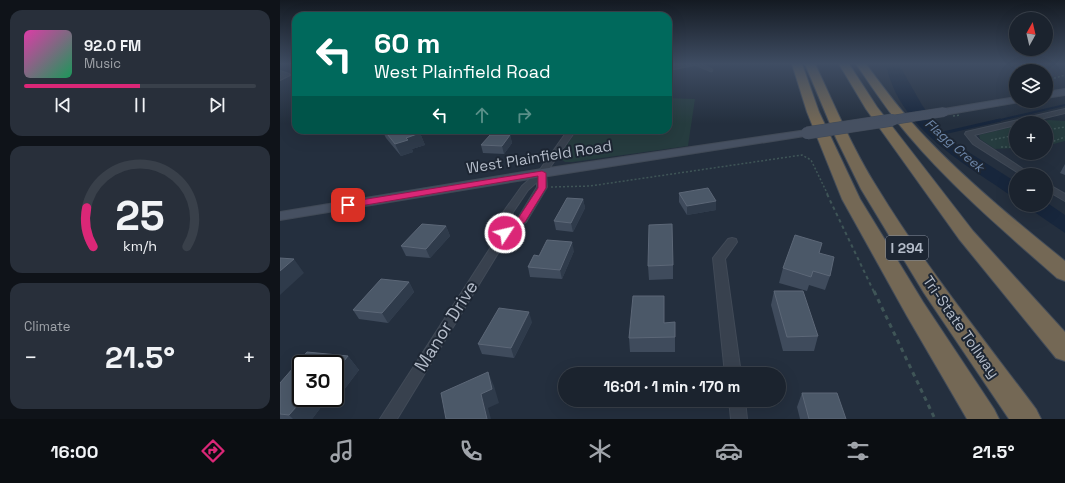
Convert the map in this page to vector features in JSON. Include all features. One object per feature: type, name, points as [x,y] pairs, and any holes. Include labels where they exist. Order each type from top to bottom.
[{"type":"highway","name":"Tri-State Tollway","points":[[804,84],[813,112],[851,199],[915,309],[984,419]]},
{"type":"highway","name":"Tri-State Tollway","points":[[819,84],[843,138],[869,189],[932,287],[1026,419]]},
{"type":"highway","points":[[856,84],[872,109],[966,235],[1065,350]]},
{"type":"highway","points":[[875,84],[890,105],[922,142],[1012,228],[1065,273]]},
{"type":"highway","points":[[883,84],[892,97],[890,105]]},
{"type":"main road","points":[[1053,94],[1065,92]]},
{"type":"main road","name":"West Plainfield Road","points":[[283,217],[542,173],[1009,101]]},
{"type":"street","points":[[1017,168],[976,142],[969,134],[1065,111]]},
{"type":"street","points":[[1055,114],[1065,117]]},
{"type":"street","points":[[542,173],[569,134]]},
{"type":"street","name":"Manor Drive","points":[[505,233],[502,221],[525,188],[542,173]]},
{"type":"street","name":"Manor Drive","points":[[388,419],[505,233],[521,222],[525,216],[542,188],[542,173]]},
{"type":"street","points":[[1053,190],[1065,198]]},
{"type":"street","points":[[732,242],[719,258],[732,367]]},
{"type":"street","points":[[737,407],[739,419]]},
{"type":"path","points":[[1053,129],[1065,127]]},
{"type":"path","points":[[990,142],[991,139],[1009,136]]},
{"type":"path","points":[[1053,141],[1065,137]]},
{"type":"path","points":[[996,145],[1009,148]]},
{"type":"path","points":[[550,187],[590,186],[802,155],[811,160],[935,419]]},
{"type":"green space","points":[[672,98],[695,99],[688,146],[573,162],[565,162],[560,158],[574,134],[672,134]]},
{"type":"green space","points":[[1053,120],[1065,121],[1065,141],[1053,144]]},
{"type":"green space","points":[[1009,128],[1009,148],[995,149],[980,139],[979,135]]},
{"type":"water","name":"Flagg Creek","points":[[892,84],[910,84],[922,105],[951,141],[1009,178],[1009,194],[937,143],[905,108]]},
{"type":"water","points":[[1053,207],[1065,215],[1065,233],[1034,212],[1053,212]]},
{"type":"building","points":[[387,134],[417,134],[406,138],[408,140],[395,144]]},
{"type":"building","points":[[490,135],[510,135],[502,146],[481,145]]},
{"type":"building","points":[[708,188],[716,201],[687,206],[679,193]]},
{"type":"building","points":[[567,198],[583,199],[571,223],[554,221]]},
{"type":"building","points":[[422,224],[446,226],[426,249],[401,246]]},
{"type":"building","points":[[672,224],[673,265],[648,266],[649,225]]},
{"type":"building","points":[[795,235],[822,243],[819,253],[834,257],[830,276],[813,271],[811,277],[783,268]]},
{"type":"building","points":[[547,240],[572,242],[560,270],[528,267],[534,255],[539,256]]},
{"type":"building","points":[[280,258],[294,259],[280,271]]},
{"type":"building","points":[[381,279],[409,282],[382,313],[353,310]]},
{"type":"building","points":[[774,291],[803,291],[818,336],[787,337]]},
{"type":"building","points":[[633,296],[664,296],[664,323],[675,322],[675,337],[629,338]]},
{"type":"building","points":[[499,308],[529,312],[511,348],[478,344]]},
{"type":"building","points":[[307,352],[338,355],[304,355]]},
{"type":"building","points":[[344,356],[348,356],[344,361]]},
{"type":"building","points":[[292,369],[292,407],[296,407],[289,415],[280,414],[280,383]]},
{"type":"building","points":[[488,372],[492,389],[481,394],[487,419],[446,419],[441,393]]},
{"type":"building","points":[[802,393],[837,393],[846,419],[809,419]]},
{"type":"waterway","points":[[996,121],[1065,105]]},
{"type":"waterway","name":"Flagg Creek","points":[[939,134],[1000,120]]},
{"type":"route","points":[[348,205],[542,173],[542,188],[521,222],[505,233]]}]
